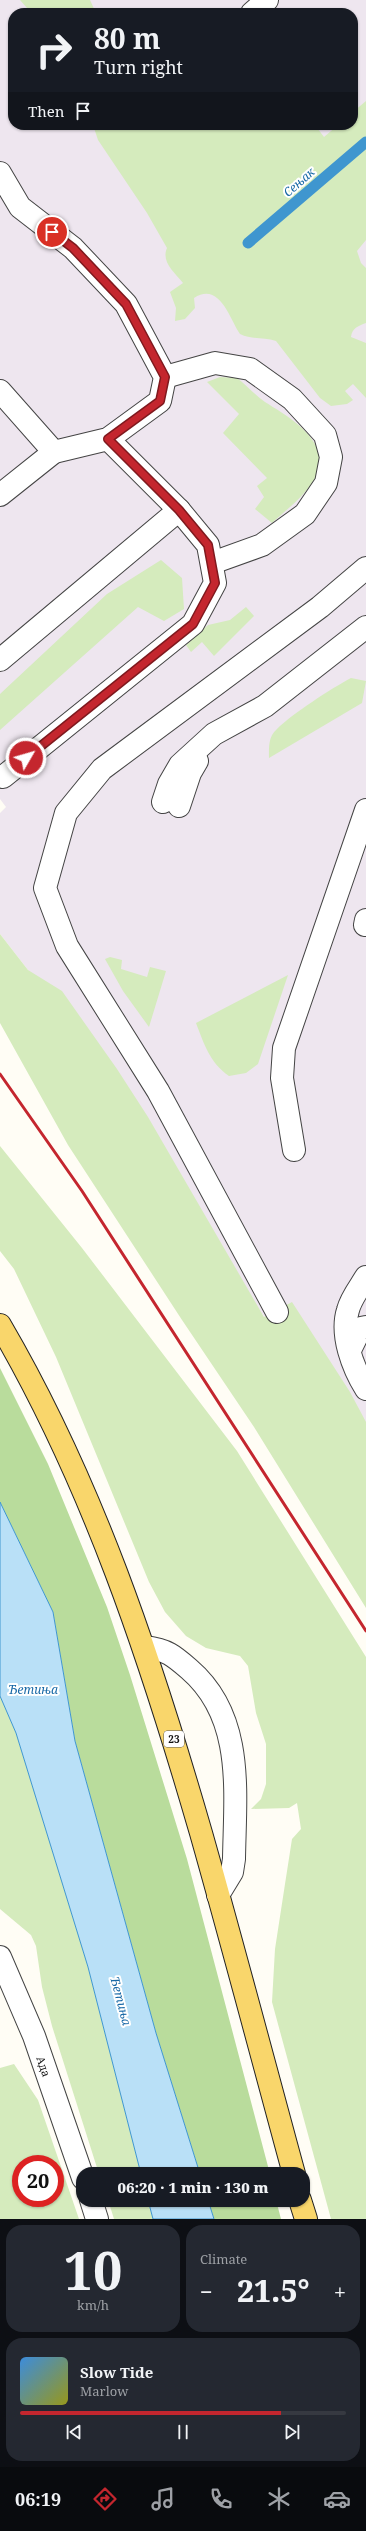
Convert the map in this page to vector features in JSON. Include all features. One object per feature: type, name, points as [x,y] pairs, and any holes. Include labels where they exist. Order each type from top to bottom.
[{"type":"main road","name":"23","points":[[0,1325],[63,1444],[105,1543],[145,1648],[170,1726],[218,1895],[292,2167]]},
{"type":"main road","points":[[302,2207],[306,2219]]},
{"type":"street","points":[[258,8],[267,0]]},
{"type":"street","points":[[0,173],[20,207],[73,248],[126,304],[165,377],[160,401],[108,439],[54,452],[0,495]]},
{"type":"street","points":[[165,377],[215,363],[250,369],[292,399],[325,435],[331,457],[326,484],[305,514],[262,545],[212,563]]},
{"type":"street","points":[[0,391],[54,452]]},
{"type":"street","points":[[2,777],[193,624],[215,583],[208,545],[179,510],[108,439]]},
{"type":"street","points":[[0,660],[179,510]]},
{"type":"street","points":[[277,1312],[158,1091],[67,946],[45,888],[66,813],[102,769],[320,607],[366,568]]},
{"type":"street","points":[[171,804],[214,734],[265,706],[366,627]]},
{"type":"street","points":[[294,1150],[282,1078],[284,1048],[366,810]]},
{"type":"street","points":[[366,1277],[348,1308],[344,1327],[357,1375],[366,1389]]},
{"type":"street","points":[[350,1350],[361,1328],[366,1327]]},
{"type":"street","points":[[145,1648],[164,1650],[175,1656],[198,1677],[215,1697],[225,1716],[231,1738],[234,1775],[234,1859],[232,1872],[218,1895]]},
{"type":"street","name":"Ада","points":[[0,1957],[34,2036],[79,2167]]},
{"type":"street","points":[[93,2207],[97,2219]]},
{"type":"shaded area","points":[[0,0],[366,0],[366,1442],[265,1318],[28,970],[0,934],[0,813],[6,807],[0,799]]},
{"type":"green space","points":[[20,0],[90,0],[94,8],[27,8]]},
{"type":"green space","points":[[366,101],[366,240],[357,251],[361,263],[366,268],[366,323],[354,329],[351,337],[366,343],[366,398],[353,384],[345,391],[353,400],[347,404],[331,406],[320,398],[276,341],[249,337],[240,334],[223,304],[211,294],[203,294],[194,298],[195,308],[185,319],[175,321],[176,308],[170,292],[183,283],[169,267],[166,258],[167,248],[147,213],[98,140],[95,130],[319,130],[324,137],[332,130],[358,130],[358,108]]},
{"type":"green space","points":[[220,377],[237,378],[261,399],[284,414],[304,430],[318,450],[320,462],[317,474],[313,481],[297,501],[272,523],[255,509],[264,497],[257,486],[267,478],[223,433],[239,414],[207,382]]},
{"type":"green space","points":[[161,560],[182,578],[184,609],[164,621],[138,607],[0,730],[0,694],[107,594]]},
{"type":"green space","points":[[246,607],[254,616],[214,656],[202,642],[191,652],[186,645],[208,625],[230,620]]},
{"type":"green space","points":[[351,678],[366,681],[362,703],[269,758],[269,746],[272,735],[277,729],[312,702]]},
{"type":"green space","points":[[0,934],[28,970],[62,991],[117,1069],[148,1117],[264,1317],[292,1302],[350,1392],[366,1422],[366,1608],[254,1427],[68,1145],[0,1023]]},
{"type":"green space","points":[[110,957],[122,960],[121,969],[147,977],[150,967],[166,971],[149,1027],[123,991],[105,959]]},
{"type":"green space","points":[[288,975],[258,1064],[246,1073],[229,1076],[222,1071],[212,1059],[196,1023]]},
{"type":"green space","points":[[0,1146],[82,1248],[237,1451],[366,1657],[366,2219],[331,2219],[272,2002],[275,1949],[292,1839],[301,1829],[297,1803],[289,1808],[251,1809],[261,1799],[266,1784],[266,1744],[256,1713],[248,1666],[240,1656],[206,1648],[186,1636],[165,1612],[149,1582],[56,1357],[14,1269],[0,1251]]},
{"type":"green space","points":[[0,1368],[48,1464],[107,1607],[130,1675],[187,1859],[268,2167],[198,2167],[156,2033],[75,1741],[53,1612],[0,1502]]},
{"type":"green space","points":[[0,1696],[16,1733],[88,1967],[139,2167],[97,2167],[52,2026],[42,1987],[36,1946],[31,1935],[0,1909]]},
{"type":"green space","points":[[14,2064],[38,2100],[57,2155],[12,2155],[12,2207],[64,2207],[64,2175],[79,2219],[0,2219],[0,2068]]},
{"type":"green space","points":[[110,2207],[150,2207],[153,2219],[114,2219]]},
{"type":"green space","points":[[210,2207],[278,2207],[281,2219],[214,2219]]},
{"type":"water","name":"Ђетиња","points":[[0,1502],[53,1612],[75,1741],[156,2033],[198,2167],[139,2167],[88,1967],[16,1733],[0,1696]]},
{"type":"water","points":[[150,2207],[210,2207],[214,2219],[153,2219]]},
{"type":"waterway","name":"Сењак","points":[[248,243],[366,142]]},
{"type":"railway","points":[[0,1074],[82,1191],[366,1631]]},
{"type":"route","points":[[26,758],[193,624],[215,583],[208,545],[179,510],[108,439],[160,401],[165,377],[126,304],[73,248],[52,232]]}]
